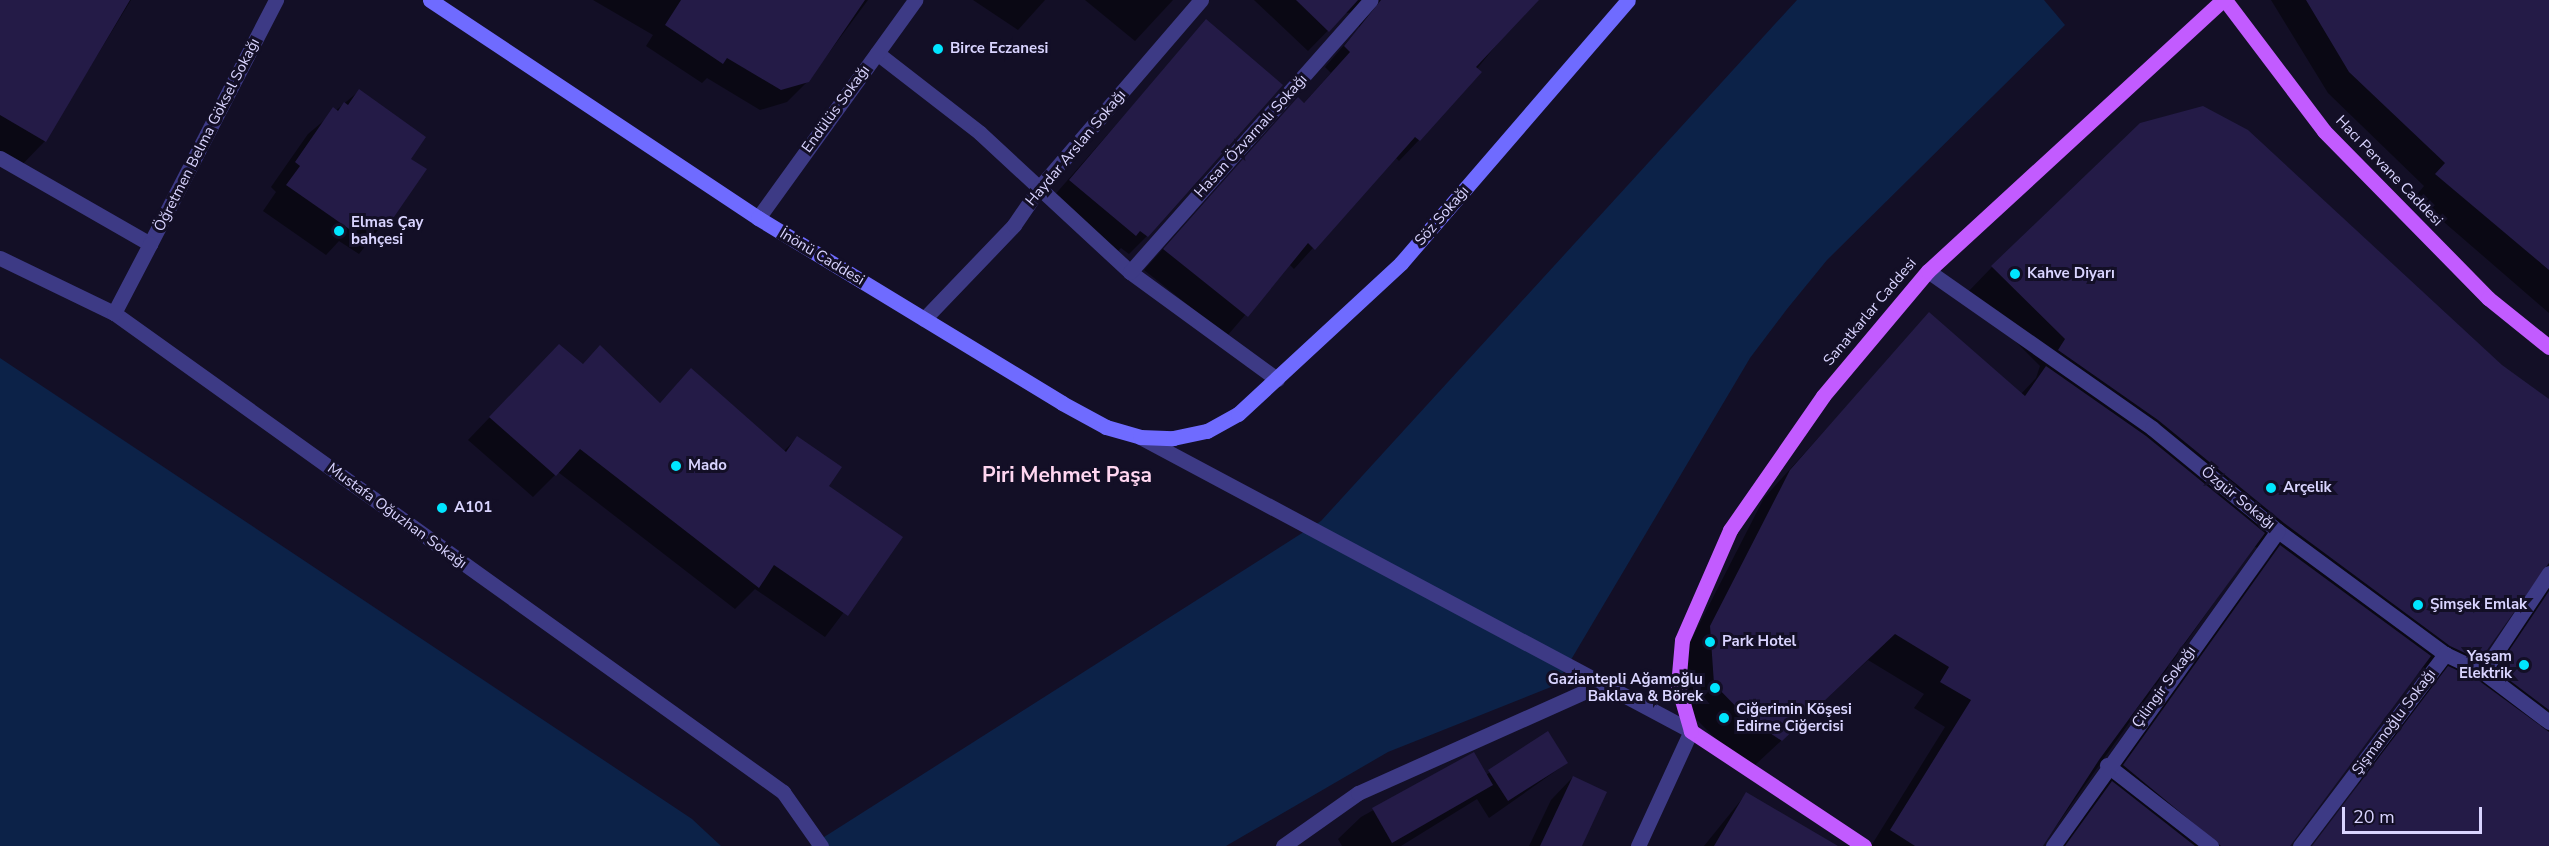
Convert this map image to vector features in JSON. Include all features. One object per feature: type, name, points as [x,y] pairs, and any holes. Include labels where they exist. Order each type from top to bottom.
[{"type":"main road","name":"İnönü Caddesi","points":[[429,0],[758,218],[1062,403],[1140,437],[1207,431],[1238,414]]},
{"type":"main road","name":"Söz Sokağı","points":[[1238,414],[1401,263],[1628,0]]},
{"type":"main road","name":"Sanatkarlar Caddesi","points":[[1691,731],[1678,686],[1682,640],[1730,530],[1823,396],[1928,270],[2224,0]]},
{"type":"main road","name":"Hacı Pervane Caddesi","points":[[2224,0],[2324,131],[2488,298],[2549,347]]},
{"type":"main road","points":[[1691,731],[1864,846]]},
{"type":"street","name":"Öğretmen Belma Göksel Sokağı","points":[[0,158],[150,244],[276,0]]},
{"type":"street","name":"Endülüs Sokağı","points":[[758,218],[915,0]]},
{"type":"street","name":"Haydar Arslan Sokağı","points":[[924,320],[1014,225],[1040,187],[1201,0]]},
{"type":"street","name":"Hasan Özvarnalı Sokağı","points":[[1130,272],[1371,0]]},
{"type":"street","points":[[877,53],[1040,187],[1130,272],[1277,379]]},
{"type":"street","points":[[114,313],[150,244]]},
{"type":"street","name":"Mustafa Oğuzhan Sokağı","points":[[0,258],[114,313],[783,792],[821,846]]},
{"type":"street","name":"Özgür Sokağı","points":[[1928,270],[2152,428],[2278,531],[2445,654],[2483,672],[2549,722]]},
{"type":"street","points":[[1140,437],[1691,731],[1638,846]]},
{"type":"street","name":"Çilingir Sokağı","points":[[2053,846],[2107,765],[2278,531]]},
{"type":"street","points":[[2483,672],[2549,573]]},
{"type":"street","name":"Şişmanoğlu Sokağı","points":[[2300,846],[2445,654]]},
{"type":"street","points":[[1283,846],[1359,793],[1604,683]]},
{"type":"street","points":[[2107,765],[2211,846]]},
{"type":"water","points":[[1797,0],[2044,0],[2065,25],[1827,260],[1787,309],[1750,358],[1556,685],[1388,752],[1226,846],[810,846],[1321,521]]},
{"type":"water","points":[[0,358],[692,819],[721,846],[0,846]]},
{"type":"building","points":[[0,0],[130,0],[46,142],[0,115]]},
{"type":"building","points":[[681,0],[865,0],[809,82],[781,90],[727,58],[723,64],[665,25]]},
{"type":"building","points":[[1296,0],[1358,0],[1329,32]]},
{"type":"building","points":[[1381,0],[1539,0],[1476,67],[1482,72],[1420,141],[1415,137],[1315,250],[1308,243],[1248,317],[1163,249],[1298,97],[1304,103],[1350,52],[1344,46]]},
{"type":"building","points":[[2306,0],[2549,0],[2549,270],[2435,174],[2445,163],[2349,72]]},
{"type":"building","points":[[1206,19],[1283,85],[1148,237],[1140,231],[1136,236],[1069,180]]},
{"type":"building","points":[[359,89],[426,137],[411,159],[427,169],[385,230],[363,215],[352,231],[286,185],[300,166],[295,162],[333,107],[338,111],[344,102],[348,105]]},
{"type":"building","points":[[2203,106],[2248,130],[2502,365],[2549,399],[2549,563],[2480,660],[2450,646],[2284,523],[2158,420],[2058,350],[2065,339],[1991,266],[2140,123]]},
{"type":"building","points":[[1929,312],[2025,396],[2046,366],[2146,436],[2265,533],[2099,760],[2043,846],[1915,846],[1890,830],[1971,700],[1940,682],[1949,667],[1895,634],[1782,741],[1746,717],[1714,684],[1710,626],[1790,470]]},
{"type":"building","points":[[559,344],[583,364],[600,345],[660,403],[691,368],[786,452],[797,436],[842,467],[829,486],[903,537],[848,616],[774,565],[759,588],[580,449],[556,476],[489,417]]},
{"type":"building","points":[[2280,545],[2431,656],[2290,846],[2221,846],[2123,765]]},
{"type":"building","points":[[2549,591],[2549,710],[2496,670]]},
{"type":"building","points":[[2448,666],[2478,680],[2549,732],[2549,846],[2312,846]]},
{"type":"building","points":[[1548,731],[1568,763],[1508,801],[1488,770]]},
{"type":"building","points":[[1474,752],[1493,785],[1392,843],[1372,808]]},
{"type":"building","points":[[1573,776],[1607,792],[1582,846],[1540,846]]},
{"type":"building","points":[[2112,781],[2195,846],[2065,846]]},
{"type":"building","points":[[1746,792],[1838,846],[1714,846]]},
{"type":"place","name":"Birce Eczanesi","points":[[938,49]]},
{"type":"place","name":"Elmas Çay bahçesi","points":[[339,231]]},
{"type":"place","name":"Kahve Diyarı","points":[[2015,274]]},
{"type":"place","name":"Mado","points":[[676,466]]},
{"type":"place","name":"Arçelik","points":[[2271,488]]},
{"type":"place","name":"A101","points":[[442,508]]},
{"type":"place","name":"Şimşek Emlak","points":[[2418,605]]},
{"type":"place","name":"Park Hotel","points":[[1710,642]]},
{"type":"place","name":"Yaşam Elektrik","points":[[2524,665]]},
{"type":"place","name":"Gaziantepli Ağamoğlu Baklava & Börek","points":[[1715,688]]},
{"type":"place","name":"Ciğerimin Köşesi Edirne Ciğercisi","points":[[1724,718]]},
{"type":"district","name":"Piri Mehmet Paşa","points":[[1067,475]]}]
